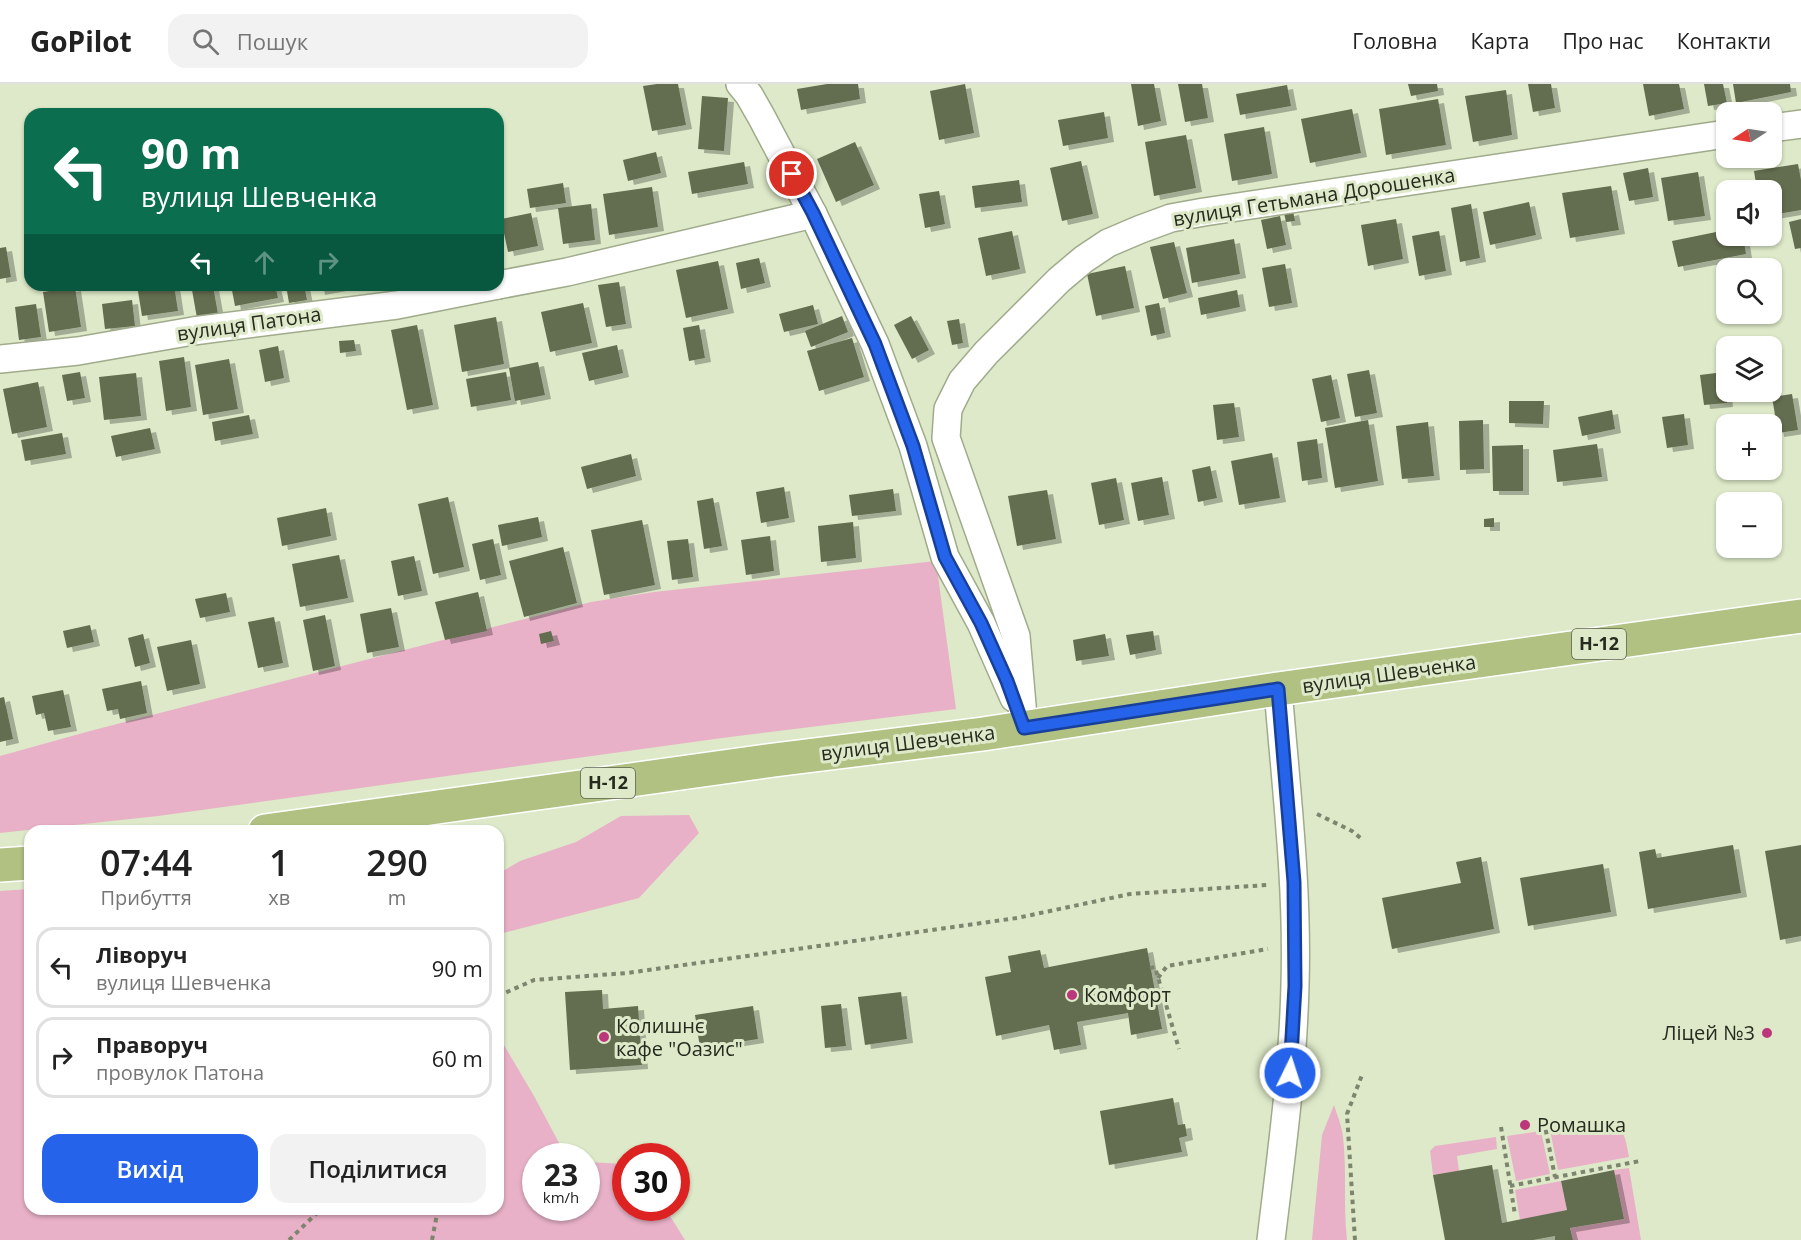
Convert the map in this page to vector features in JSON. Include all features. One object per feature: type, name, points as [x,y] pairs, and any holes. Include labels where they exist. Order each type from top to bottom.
[{"type":"main road","name":"вулиця Шевченка","points":[[308,825],[774,760],[982,734],[1278,689],[1801,616]]},
{"type":"main road","points":[[0,865],[24,863]]},
{"type":"street","points":[[745,88],[813,213],[875,344],[913,446],[945,557],[981,623],[1007,681],[1024,728]]},
{"type":"street","points":[[1782,127],[1801,124]]},
{"type":"street","name":"вулиця Гетьмана Дорошенка","points":[[1024,728],[1016,636],[946,438],[948,409],[962,381],[986,353],[1059,280],[1108,243],[1171,218],[1716,135]]},
{"type":"street","name":"вулиця Патона","points":[[504,284],[567,272],[813,213]]},
{"type":"street","name":"вулиця Патона","points":[[0,359],[78,351],[193,331],[397,304],[466,291]]},
{"type":"street","points":[[1271,1240],[1290,1073],[1295,986],[1294,882],[1278,689]]},
{"type":"path","points":[[1288,802],[1333,821],[1363,840]]},
{"type":"path","points":[[504,993],[534,980],[627,973],[1017,918],[1130,894],[1294,882]]},
{"type":"path","points":[[1158,978],[1167,966],[1295,945]]},
{"type":"path","points":[[1150,968],[1155,968],[1179,1049]]},
{"type":"path","points":[[1355,1240],[1347,1114],[1362,1075]]},
{"type":"path","points":[[1544,1121],[1555,1178]]},
{"type":"path","points":[[1501,1127],[1515,1215]]},
{"type":"path","points":[[1510,1186],[1640,1161]]},
{"type":"path","points":[[289,1240],[315,1215]]},
{"type":"path","points":[[432,1240],[437,1215]]},
{"type":"shaded area","points":[[936,561],[956,709],[722,738],[158,816],[74,825],[24,825],[24,830],[0,833],[0,756],[591,602],[654,592]]},
{"type":"shaded area","points":[[689,815],[699,833],[639,898],[504,933],[504,870],[520,861],[576,842],[621,816]]},
{"type":"shaded area","points":[[24,889],[24,1215],[504,1215],[504,1045],[559,1143],[522,1143],[522,1221],[600,1221],[600,1163],[612,1163],[612,1221],[673,1221],[685,1240],[0,1240],[0,891]]},
{"type":"shaded area","points":[[1334,1105],[1343,1137],[1347,1240],[1312,1240],[1322,1135]]},
{"type":"shaded area","points":[[1611,1121],[1622,1132],[1629,1157],[1558,1170],[1550,1130]]},
{"type":"shaded area","points":[[1541,1131],[1550,1174],[1516,1181],[1507,1136]]},
{"type":"shaded area","points":[[1496,1137],[1497,1149],[1457,1156],[1459,1171],[1433,1175],[1430,1151],[1435,1146]]},
{"type":"shaded area","points":[[1629,1168],[1641,1240],[1573,1240],[1570,1228],[1623,1219],[1614,1170]]},
{"type":"shaded area","points":[[1561,1181],[1567,1210],[1520,1220],[1515,1190]]},
{"type":"building","points":[[678,84],[686,125],[652,131],[643,86]]},
{"type":"building","points":[[827,84],[858,84],[860,99],[801,110],[797,89]]},
{"type":"building","points":[[965,84],[974,133],[939,140],[930,91]]},
{"type":"building","points":[[1131,84],[1154,84],[1161,121],[1138,126]]},
{"type":"building","points":[[1178,84],[1202,84],[1208,118],[1185,122]]},
{"type":"building","points":[[1408,84],[1437,84],[1438,91],[1411,96]]},
{"type":"building","points":[[1528,84],[1551,84],[1555,108],[1533,112]]},
{"type":"building","points":[[1643,84],[1679,84],[1684,109],[1649,116]]},
{"type":"building","points":[[1704,84],[1723,84],[1727,102],[1716,102],[1716,105],[1708,106]]},
{"type":"building","points":[[1733,84],[1790,84],[1791,92],[1736,102]]},
{"type":"building","points":[[1287,85],[1291,106],[1240,115],[1236,94]]},
{"type":"building","points":[[1506,90],[1512,135],[1473,142],[1465,96]]},
{"type":"building","points":[[702,96],[728,98],[724,151],[698,149]]},
{"type":"building","points":[[1438,99],[1446,145],[1386,155],[1379,109]]},
{"type":"building","points":[[1352,109],[1361,153],[1310,163],[1301,119]]},
{"type":"building","points":[[1104,112],[1108,138],[1063,146],[1058,120]]},
{"type":"building","points":[[1264,127],[1272,174],[1232,181],[1224,134]]},
{"type":"building","points":[[1186,135],[1196,188],[1154,196],[1145,142]]},
{"type":"building","points":[[855,142],[874,185],[836,202],[817,159]]},
{"type":"building","points":[[656,152],[661,173],[628,181],[623,160]]},
{"type":"building","points":[[1081,161],[1093,214],[1062,221],[1050,168]]},
{"type":"building","points":[[744,162],[748,184],[692,194],[688,172]]},
{"type":"building","points":[[1798,164],[1801,180],[1801,210],[1782,213],[1782,180],[1755,180],[1754,171]]},
{"type":"building","points":[[1648,168],[1653,197],[1629,201],[1623,173]]},
{"type":"building","points":[[1698,172],[1705,216],[1668,221],[1661,178]]},
{"type":"building","points":[[1019,180],[1022,202],[975,208],[972,186]]},
{"type":"building","points":[[563,183],[566,203],[530,208],[527,189]]},
{"type":"building","points":[[1611,186],[1619,230],[1570,238],[1562,193]]},
{"type":"building","points":[[652,187],[658,227],[609,235],[603,194]]},
{"type":"building","points":[[939,191],[945,224],[925,228],[919,194]]},
{"type":"building","points":[[1529,202],[1536,235],[1490,245],[1483,212]]},
{"type":"building","points":[[591,204],[595,240],[563,244],[558,208]]},
{"type":"building","points":[[1471,204],[1480,258],[1460,262],[1451,208]]},
{"type":"building","points":[[1293,211],[1295,221],[1286,222],[1284,213]]},
{"type":"building","points":[[531,213],[538,246],[508,252],[504,218]]},
{"type":"building","points":[[1280,216],[1286,245],[1267,249],[1261,220]]},
{"type":"building","points":[[1396,219],[1403,259],[1368,266],[1361,225]]},
{"type":"building","points":[[1801,219],[1801,248],[1795,249],[1789,222]]},
{"type":"building","points":[[1012,231],[1020,269],[986,276],[978,238]]},
{"type":"building","points":[[1439,231],[1446,271],[1419,276],[1412,236]]},
{"type":"building","points":[[1716,232],[1716,246],[1745,246],[1746,254],[1678,267],[1672,241]]},
{"type":"building","points":[[1234,239],[1240,274],[1192,283],[1186,248]]},
{"type":"building","points":[[1174,242],[1187,293],[1163,299],[1150,247]]},
{"type":"building","points":[[6,247],[11,277],[0,279],[0,248]]},
{"type":"building","points":[[759,258],[765,283],[741,289],[736,263]]},
{"type":"building","points":[[718,261],[728,309],[686,318],[676,270]]},
{"type":"building","points":[[1285,264],[1292,303],[1269,307],[1262,268]]},
{"type":"building","points":[[1125,266],[1134,308],[1096,316],[1087,274]]},
{"type":"building","points":[[619,282],[626,324],[606,327],[598,285]]},
{"type":"building","points":[[1237,290],[1240,307],[1201,315],[1198,298]]},
{"type":"building","points":[[76,291],[81,327],[49,332],[43,292]]},
{"type":"building","points":[[138,291],[175,291],[178,311],[142,316]]},
{"type":"building","points":[[192,291],[214,291],[218,314],[197,318]]},
{"type":"building","points":[[232,291],[276,291],[278,298],[235,306]]},
{"type":"building","points":[[287,291],[305,291],[307,300],[289,303]]},
{"type":"building","points":[[132,300],[135,326],[105,329],[102,304]]},
{"type":"building","points":[[583,303],[592,343],[550,352],[541,312]]},
{"type":"building","points":[[1159,303],[1165,333],[1151,336],[1145,306]]},
{"type":"building","points":[[36,304],[41,337],[19,340],[15,307]]},
{"type":"building","points":[[813,305],[818,324],[784,332],[779,314]]},
{"type":"building","points":[[842,316],[848,332],[811,347],[805,331]]},
{"type":"building","points":[[911,316],[929,350],[912,359],[894,325]]},
{"type":"building","points":[[496,317],[504,364],[462,372],[454,325]]},
{"type":"building","points":[[959,319],[963,343],[952,345],[947,321]]},
{"type":"building","points":[[417,325],[433,405],[407,410],[391,330]]},
{"type":"building","points":[[699,325],[705,358],[689,361],[683,328]]},
{"type":"building","points":[[852,338],[864,377],[819,391],[807,351]]},
{"type":"building","points":[[354,340],[356,351],[340,353],[339,341]]},
{"type":"building","points":[[617,345],[623,373],[589,381],[582,353]]},
{"type":"building","points":[[278,346],[284,378],[265,382],[259,350]]},
{"type":"building","points":[[184,357],[191,407],[166,411],[159,361]]},
{"type":"building","points":[[229,359],[238,409],[203,415],[195,365]]},
{"type":"building","points":[[538,362],[545,395],[515,401],[509,368]]},
{"type":"building","points":[[1369,370],[1377,413],[1355,417],[1347,374]]},
{"type":"building","points":[[80,372],[85,398],[67,401],[62,375]]},
{"type":"building","points":[[506,372],[511,400],[471,407],[466,379]]},
{"type":"building","points":[[136,373],[141,416],[104,420],[99,377]]},
{"type":"building","points":[[1716,373],[1716,402],[1727,403],[1704,405],[1700,375]]},
{"type":"building","points":[[1331,375],[1340,418],[1321,422],[1312,379]]},
{"type":"building","points":[[38,382],[47,427],[12,434],[3,389]]},
{"type":"building","points":[[1792,394],[1798,430],[1782,432],[1782,414],[1775,414],[1773,402],[1782,402],[1782,396]]},
{"type":"building","points":[[1509,401],[1544,401],[1543,424],[1509,423]]},
{"type":"building","points":[[1234,403],[1239,437],[1217,440],[1213,405]]},
{"type":"building","points":[[1612,410],[1615,429],[1582,436],[1578,417]]},
{"type":"building","points":[[1684,414],[1688,445],[1667,448],[1662,417]]},
{"type":"building","points":[[249,415],[253,434],[215,441],[212,422]]},
{"type":"building","points":[[1368,420],[1378,481],[1335,488],[1325,428]]},
{"type":"building","points":[[1483,420],[1484,469],[1460,470],[1459,421]]},
{"type":"building","points":[[1428,422],[1434,476],[1402,479],[1396,426]]},
{"type":"building","points":[[150,428],[155,449],[116,457],[111,436]]},
{"type":"building","points":[[62,433],[66,454],[25,461],[21,440]]},
{"type":"building","points":[[1317,439],[1322,478],[1302,481],[1297,442]]},
{"type":"building","points":[[1597,444],[1602,477],[1557,482],[1553,450]]},
{"type":"building","points":[[1523,445],[1523,491],[1493,491],[1492,446]]},
{"type":"building","points":[[1272,453],[1280,498],[1239,505],[1231,461]]},
{"type":"building","points":[[631,454],[636,476],[587,489],[581,467]]},
{"type":"building","points":[[1210,466],[1217,498],[1198,502],[1192,470]]},
{"type":"building","points":[[1162,477],[1169,515],[1138,521],[1131,483]]},
{"type":"building","points":[[1116,478],[1124,520],[1099,525],[1091,483]]},
{"type":"building","points":[[784,487],[789,518],[761,523],[756,492]]},
{"type":"building","points":[[893,489],[896,511],[852,516],[849,495]]},
{"type":"building","points":[[1047,490],[1056,539],[1017,546],[1008,496]]},
{"type":"building","points":[[448,497],[464,567],[433,574],[418,504]]},
{"type":"building","points":[[713,498],[722,546],[704,549],[697,501]]},
{"type":"building","points":[[326,508],[331,536],[282,546],[277,518]]},
{"type":"building","points":[[538,517],[542,537],[502,546],[498,525]]},
{"type":"building","points":[[1494,518],[1494,527],[1484,527],[1484,519]]},
{"type":"building","points":[[642,520],[655,585],[604,595],[591,530]]},
{"type":"building","points":[[853,522],[856,558],[821,562],[818,526]]},
{"type":"building","points":[[770,536],[774,571],[746,575],[741,540]]},
{"type":"building","points":[[493,539],[501,575],[480,580],[472,544]]},
{"type":"building","points":[[688,539],[693,577],[672,580],[667,541]]},
{"type":"building","points":[[563,547],[577,603],[524,617],[509,561]]},
{"type":"building","points":[[339,555],[348,598],[300,607],[292,564]]},
{"type":"building","points":[[414,556],[422,591],[398,596],[391,561]]},
{"type":"building","points":[[478,592],[487,631],[445,640],[435,602]]},
{"type":"building","points":[[226,593],[230,612],[200,618],[195,599]]},
{"type":"building","points":[[391,608],[399,647],[367,653],[360,614]]},
{"type":"building","points":[[325,615],[335,666],[313,671],[303,620]]},
{"type":"building","points":[[274,617],[283,663],[258,668],[248,622]]},
{"type":"building","points":[[90,625],[94,642],[67,648],[63,631]]},
{"type":"building","points":[[551,631],[554,641],[541,644],[539,634]]},
{"type":"building","points":[[1153,631],[1156,650],[1130,655],[1126,635]]},
{"type":"building","points":[[143,634],[150,663],[135,667],[128,638]]},
{"type":"building","points":[[1105,634],[1109,656],[1076,661],[1073,640]]},
{"type":"building","points":[[191,640],[200,684],[167,691],[157,647]]},
{"type":"building","points":[[141,681],[147,713],[120,719],[118,709],[107,711],[102,689]]},
{"type":"building","points":[[63,690],[71,727],[48,731],[44,713],[36,715],[32,696]]},
{"type":"building","points":[[4,697],[13,739],[0,742],[0,698]]},
{"type":"building","points":[[1733,845],[1741,893],[1648,909],[1639,852],[1655,849],[1657,858]]},
{"type":"building","points":[[1801,845],[1801,936],[1780,940],[1765,851]]},
{"type":"building","points":[[1481,857],[1494,929],[1392,949],[1382,898],[1461,883],[1456,862]]},
{"type":"building","points":[[1603,864],[1611,912],[1528,926],[1520,878]]},
{"type":"building","name":"Комфорт","points":[[1147,948],[1162,1029],[1131,1035],[1128,1013],[1077,1022],[1081,1045],[1054,1050],[1049,1025],[996,1036],[985,977],[1011,972],[1008,956],[1040,950],[1044,968]]},
{"type":"building","name":"Колишнє кафе \"Оазис\"","points":[[602,990],[603,1009],[638,1006],[642,1065],[570,1070],[565,992]]},
{"type":"building","points":[[901,992],[907,1039],[865,1045],[858,997]]},
{"type":"building","points":[[841,1004],[846,1046],[825,1048],[821,1006]]},
{"type":"building","points":[[753,1006],[758,1039],[700,1048],[695,1015]]},
{"type":"building","points":[[1173,1098],[1178,1125],[1185,1124],[1187,1136],[1179,1138],[1182,1152],[1109,1165],[1100,1111]]},
{"type":"building","points":[[1492,1165],[1502,1223],[1567,1210],[1561,1181],[1614,1170],[1624,1219],[1570,1228],[1573,1240],[1555,1240],[1555,1236],[1533,1240],[1445,1240],[1433,1175]]},
{"type":"place","name":"Комфорт","points":[[1072,995]]},
{"type":"place","name":"Ліцей №3","points":[[1767,1033]]},
{"type":"place","name":"Колишнє кафе \"Оазис\"","points":[[604,1037]]},
{"type":"place","name":"Ромашка","points":[[1525,1125]]},
{"type":"route","points":[[792,174],[875,344],[913,446],[945,557],[981,623],[1007,681],[1024,728],[1278,689],[1294,882],[1295,986],[1290,1073]]}]
